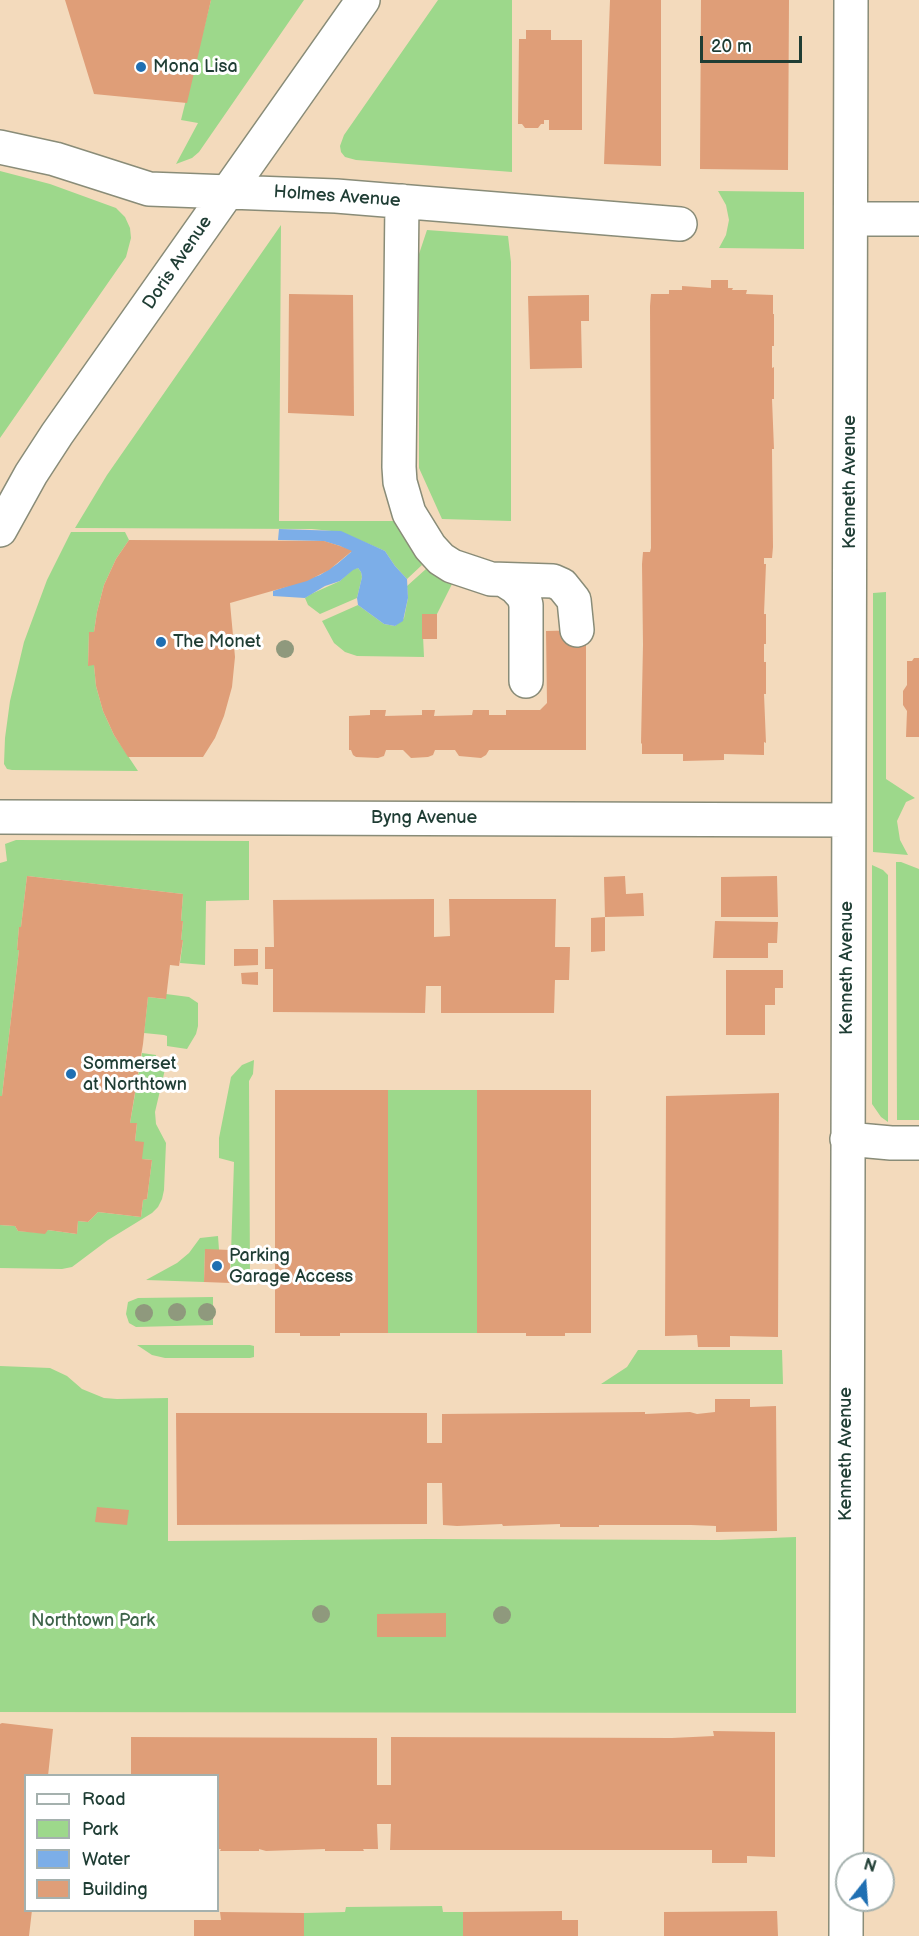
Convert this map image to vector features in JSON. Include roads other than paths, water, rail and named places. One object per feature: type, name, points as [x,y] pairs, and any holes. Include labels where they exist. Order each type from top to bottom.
[{"type":"street","name":"Doris Avenue","points":[[0,530],[31,474],[57,434],[363,0]]},
{"type":"street","name":"Kenneth Avenue","points":[[846,1936],[851,0]]},
{"type":"street","name":"Holmes Avenue","points":[[0,147],[55,159],[149,189],[402,201],[680,224]]},
{"type":"street","points":[[402,201],[399,456],[402,490],[416,525],[441,559],[480,577],[518,580],[547,589],[556,600],[568,631]]},
{"type":"street","points":[[851,219],[919,219]]},
{"type":"street","points":[[518,580],[515,587],[526,602],[526,681]]},
{"type":"street","name":"Byng Avenue","points":[[0,817],[848,820]]},
{"type":"street","points":[[847,1139],[919,1143]]},
{"type":"water","points":[[279,529],[341,531],[385,551],[407,579],[408,598],[403,621],[395,626],[384,624],[358,605],[357,598],[362,577],[358,568],[340,581],[325,586],[305,598],[273,596],[273,591],[320,575],[351,552],[323,541],[278,540]]},
{"type":"place","name":"Mona Lisa","points":[[141,67]]},
{"type":"place","name":"The Monet","points":[[161,642]]},
{"type":"place","name":"Sommerset at Northtown","points":[[71,1074]]},
{"type":"place","name":"Parking Garage Access","points":[[217,1266]]},
{"type":"park label","name":"Northtown Park","points":[[93,1621]]}]
